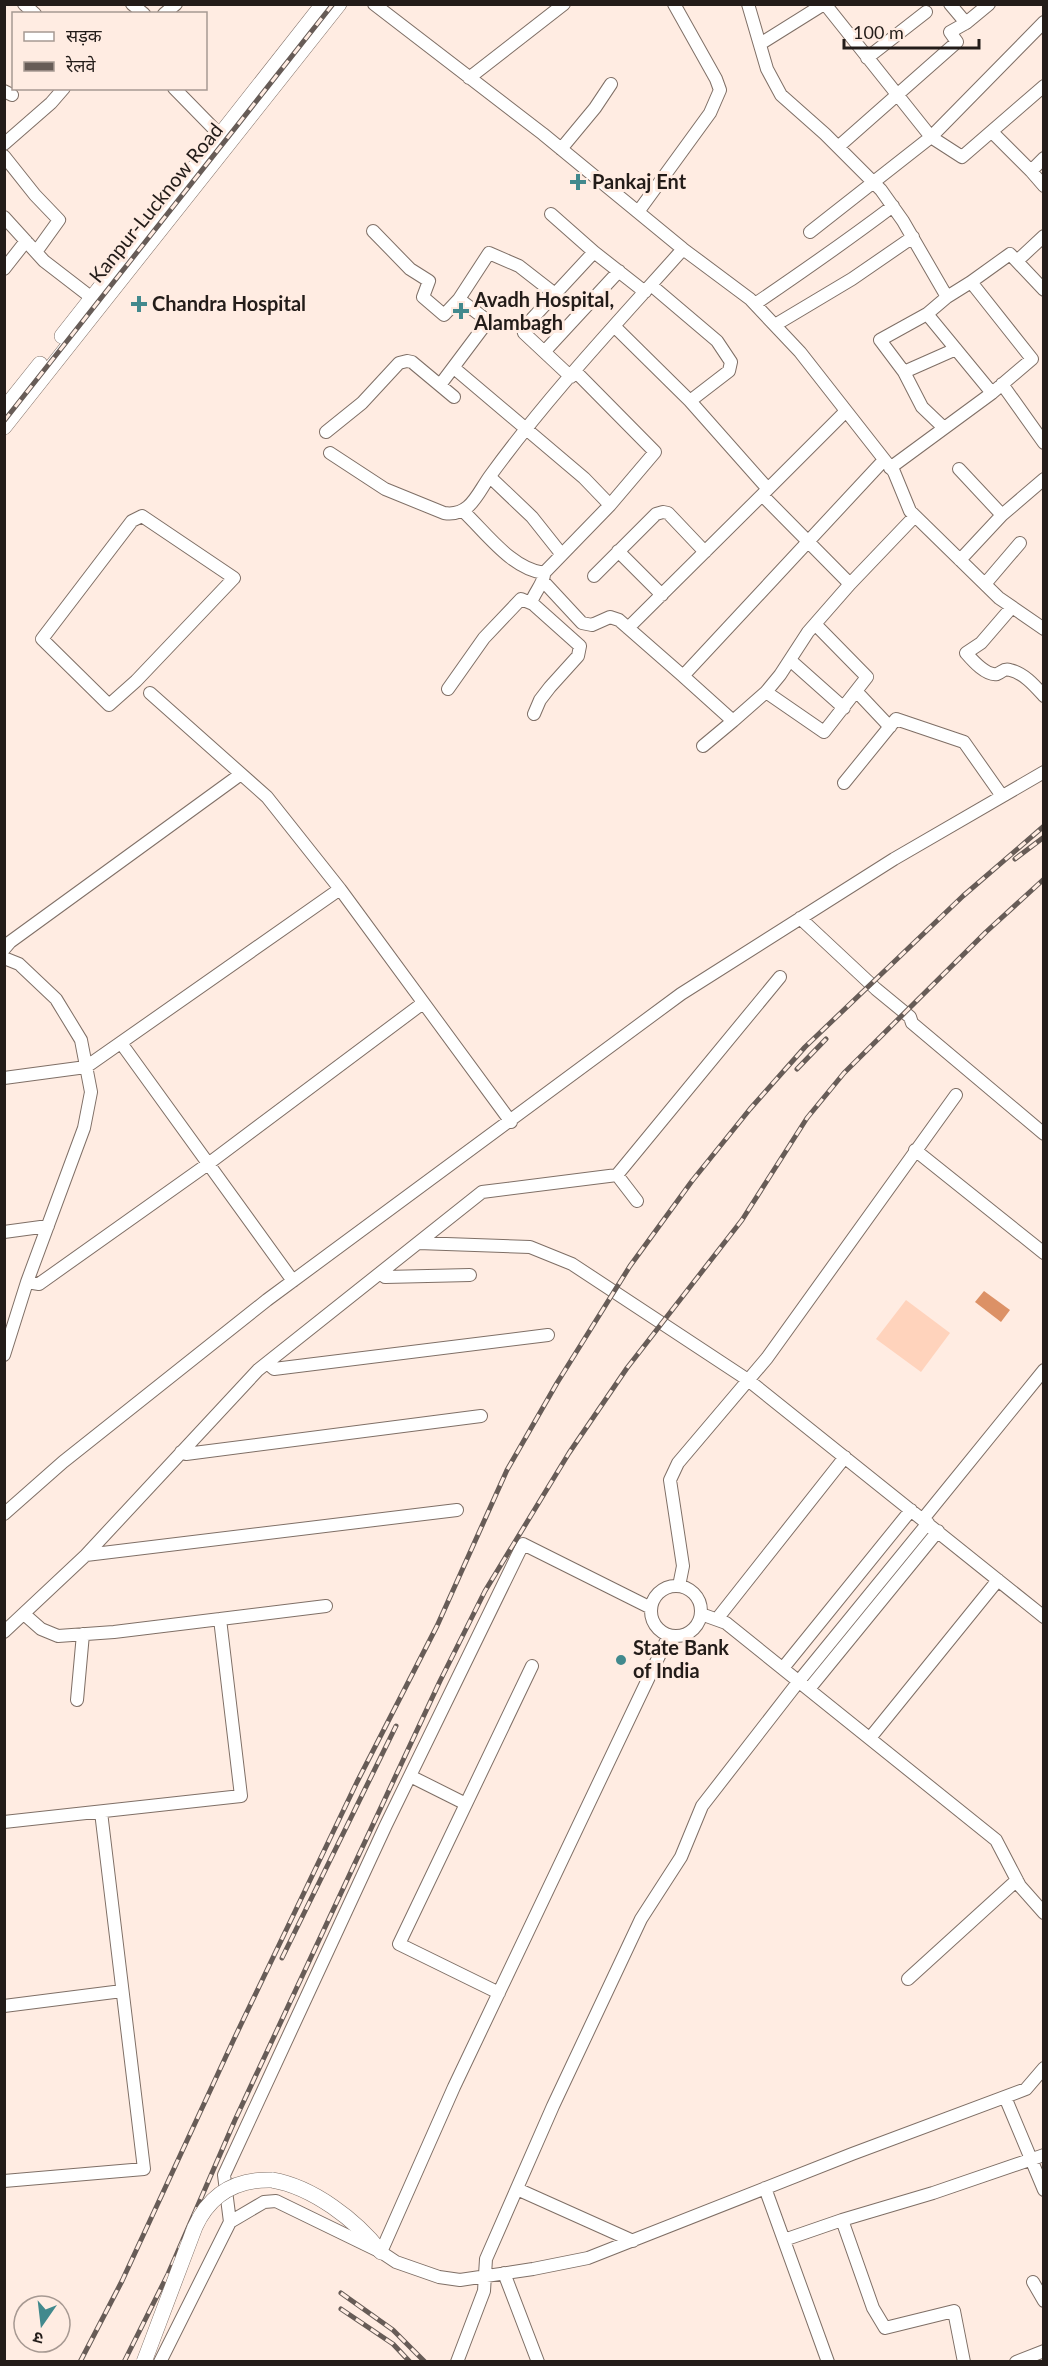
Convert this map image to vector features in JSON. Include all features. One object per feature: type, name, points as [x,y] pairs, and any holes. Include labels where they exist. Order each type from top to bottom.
[{"type":"main road","name":"Kanpur-Lucknow Road","points":[[4,409],[323,4]]},
{"type":"main road","name":"Kanpur-Lucknow Road","points":[[4,427],[339,4]]},
{"type":"main road","points":[[144,2361],[195,2227],[205,2209],[219,2194],[235,2186],[248,2181],[272,2180],[297,2186],[367,2234],[381,2252]]},
{"type":"street","points":[[374,4],[755,304],[800,352],[887,464],[910,511],[985,584],[1012,607],[1044,629]]},
{"type":"street","points":[[469,78],[564,4]]},
{"type":"street","points":[[638,212],[710,112],[720,90],[675,4]]},
{"type":"street","points":[[748,4],[767,69],[781,94],[838,147],[893,206],[947,297]]},
{"type":"street","points":[[760,44],[825,4],[931,137],[962,157],[1044,86]]},
{"type":"street","points":[[950,4],[966,23]]},
{"type":"street","points":[[838,147],[957,42],[950,32],[966,23],[989,4]]},
{"type":"street","points":[[867,57],[926,12]]},
{"type":"street","points":[[810,232],[931,137],[1044,22]]},
{"type":"street","points":[[561,149],[595,108],[611,84]]},
{"type":"street","points":[[4,144],[51,103],[62,90]]},
{"type":"street","points":[[176,90],[220,135]]},
{"type":"street","points":[[992,132],[1044,186]]},
{"type":"street","points":[[4,156],[35,195],[59,220],[36,252]]},
{"type":"street","points":[[1031,171],[1044,158]]},
{"type":"street","points":[[755,304],[816,263],[832,248],[850,238],[893,206]]},
{"type":"street","points":[[551,214],[594,252],[619,271],[648,288],[717,341],[731,362],[729,371],[690,400]]},
{"type":"street","points":[[4,217],[45,261],[92,298]]},
{"type":"street","points":[[373,231],[410,269],[429,280],[423,297],[444,315],[459,299],[489,253],[519,266],[555,294]]},
{"type":"street","points":[[1017,261],[1044,236]]},
{"type":"street","points":[[775,325],[852,279],[913,237]]},
{"type":"street","points":[[4,269],[26,241]]},
{"type":"street","points":[[330,453],[385,489],[444,513],[464,512],[526,430],[683,249]]},
{"type":"street","points":[[531,603],[544,577],[655,452],[574,374],[524,333],[524,330],[555,294],[594,252]]},
{"type":"street","points":[[944,428],[922,407],[904,372],[880,340],[927,314],[947,297],[1010,254],[1044,290]]},
{"type":"street","points":[[544,351],[619,271]]},
{"type":"street","points":[[971,282],[1032,359]]},
{"type":"street","points":[[440,385],[488,321],[459,299]]},
{"type":"street","points":[[927,314],[956,349],[997,388],[1043,440]]},
{"type":"street","points":[[614,326],[690,400],[765,492],[850,584]]},
{"type":"street","points":[[904,372],[956,349]]},
{"type":"street","points":[[683,676],[807,540],[887,464],[944,428],[1044,351]]},
{"type":"street","points":[[326,432],[362,403],[399,363],[412,362],[454,397]]},
{"type":"street","points":[[454,368],[584,478],[610,505]]},
{"type":"street","points":[[628,628],[846,411]]},
{"type":"street","points":[[959,469],[1002,515]]},
{"type":"street","points":[[490,477],[532,517],[559,551]]},
{"type":"street","points":[[960,560],[1002,515],[1044,479]]},
{"type":"street","points":[[464,512],[512,559],[525,569],[544,577],[582,623],[592,625],[610,617],[619,620],[733,721]]},
{"type":"street","points":[[594,576],[656,514],[663,512],[668,513],[705,552]]},
{"type":"street","points":[[142,516],[234,578],[136,681],[108,705],[42,639],[132,521],[142,516]]},
{"type":"street","points":[[703,746],[766,692],[815,624],[915,516]]},
{"type":"street","points":[[985,584],[1020,543]]},
{"type":"street","points":[[618,551],[662,595]]},
{"type":"street","points":[[448,689],[484,638],[520,599],[531,603],[580,646],[578,656],[540,700],[534,714]]},
{"type":"street","points":[[1012,607],[981,644],[966,653],[978,666],[990,673],[997,674],[1005,669],[1023,676],[1044,696]]},
{"type":"street","points":[[766,692],[824,732],[857,692],[867,677],[815,624]]},
{"type":"street","points":[[789,660],[844,708]]},
{"type":"street","points":[[857,692],[890,727]]},
{"type":"street","points":[[150,693],[267,797],[340,889],[510,1122]]},
{"type":"street","points":[[844,783],[896,719],[964,742],[1002,796]]},
{"type":"street","points":[[4,1514],[63,1462],[293,1281],[681,994],[894,859],[1044,772]]},
{"type":"street","points":[[4,949],[9,942],[241,774]]},
{"type":"street","points":[[4,1078],[86,1067],[340,889]]},
{"type":"street","points":[[800,918],[876,989],[910,1017],[912,1023],[1044,1134]]},
{"type":"street","points":[[4,958],[19,964],[56,999],[81,1040],[91,1092],[84,1128],[27,1282],[4,1355]]},
{"type":"street","points":[[4,1632],[86,1555],[267,1363],[482,1192],[616,1175],[780,977]]},
{"type":"street","points":[[27,1282],[39,1284],[208,1164],[423,1003]]},
{"type":"street","points":[[121,1042],[293,1281]]},
{"type":"street","points":[[679,1586],[683,1566],[670,1480],[678,1463],[767,1358],[956,1095]]},
{"type":"street","points":[[915,1150],[1044,1253]]},
{"type":"street","points":[[616,1175],[637,1201]]},
{"type":"street","points":[[4,1232],[48,1226]]},
{"type":"street","points":[[418,1243],[530,1247],[572,1264],[748,1380],[1043,1614]]},
{"type":"street","points":[[380,1273],[385,1277],[470,1275]]},
{"type":"street","points":[[267,1363],[274,1369],[548,1335]]},
{"type":"street","points":[[457,2361],[484,2291],[486,2259],[640,1919],[681,1857],[702,1806],[804,1685],[929,1525],[1044,1370]]},
{"type":"street","points":[[181,1452],[186,1454],[481,1416]]},
{"type":"street","points":[[717,1619],[845,1457]]},
{"type":"street","points":[[86,1555],[457,1510]]},
{"type":"street","points":[[783,1668],[911,1510]]},
{"type":"street","points":[[230,2222],[224,2175],[410,1776],[524,1544],[651,1608]]},
{"type":"street","points":[[870,1738],[998,1580]]},
{"type":"street","points":[[679,1586],[696,1595],[701,1614],[699,1622],[692,1631],[682,1635],[669,1635],[656,1627],[652,1620],[651,1608],[660,1592],[667,1587],[679,1586]]},
{"type":"street","points":[[24,1614],[41,1629],[58,1635],[326,1606]]},
{"type":"street","points":[[701,1614],[726,1623],[996,1840],[1017,1880],[1044,1913]]},
{"type":"street","points":[[4,1822],[241,1796],[220,1619]]},
{"type":"street","points":[[77,1700],[83,1634]]},
{"type":"street","points":[[381,2252],[454,2087],[669,1635]]},
{"type":"street","points":[[499,1993],[399,1944],[532,1666]]},
{"type":"street","points":[[410,1776],[466,1804]]},
{"type":"street","points":[[4,2181],[144,2169],[101,1812]]},
{"type":"street","points":[[908,1980],[1017,1880]]},
{"type":"street","points":[[4,2006],[122,1991]]},
{"type":"street","points":[[160,2361],[230,2222],[264,2202],[276,2201],[381,2252],[396,2262],[439,2277],[460,2280],[504,2273],[588,2258],[633,2241],[765,2188],[1026,2089],[1044,2068]]},
{"type":"street","points":[[1005,2097],[1038,2157],[1044,2190]]},
{"type":"street","points":[[784,2240],[1038,2157]]},
{"type":"street","points":[[765,2188],[828,2361]]},
{"type":"street","points":[[517,2189],[633,2241]]},
{"type":"street","points":[[843,2220],[873,2308],[885,2328],[954,2311],[964,2361]]},
{"type":"street","points":[[504,2273],[538,2361]]},
{"type":"street","points":[[1033,2282],[1044,2301]]},
{"type":"street","points":[[1016,2361],[1044,2351]]},
{"type":"shaded area","points":[[984,1291],[1010,1310],[1001,1322],[975,1302]]},
{"type":"shaded area","points":[[906,1300],[950,1333],[921,1372],[876,1339]]},
{"type":"railway","points":[[4,421],[333,4]]},
{"type":"railway","points":[[80,2362],[122,2281],[357,1782],[437,1626],[507,1470],[557,1383],[630,1266],[692,1181],[750,1109],[805,1047],[963,896],[1044,826]]},
{"type":"railway","points":[[1015,859],[1044,837]]},
{"type":"railway","points":[[124,2362],[168,2274],[235,2120],[440,1681],[485,1591],[569,1453],[627,1368],[742,1220],[807,1118],[844,1073],[986,932],[1044,879]]},
{"type":"railway","points":[[797,1069],[826,1039]]},
{"type":"railway","points":[[282,1958],[396,1726]]},
{"type":"railway","points":[[341,2293],[393,2330],[425,2362]]},
{"type":"railway","points":[[341,2309],[393,2344],[410,2362]]},
{"type":"place","name":"Pankaj Ent","points":[[578,182]]},
{"type":"place","name":"Chandra Hospital","points":[[139,304]]},
{"type":"place","name":"Avadh Hospital, Alambagh","points":[[461,311]]},
{"type":"place","name":"State Bank of India","points":[[621,1660]]}]
